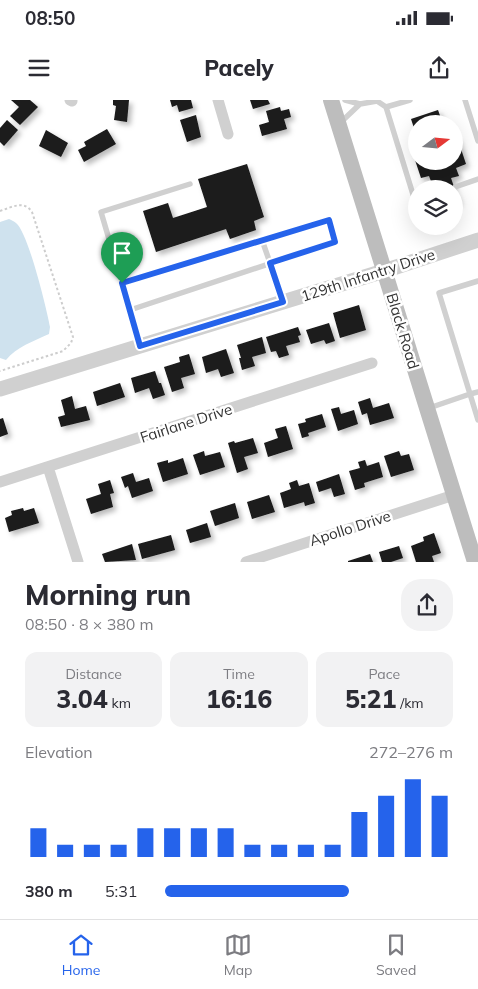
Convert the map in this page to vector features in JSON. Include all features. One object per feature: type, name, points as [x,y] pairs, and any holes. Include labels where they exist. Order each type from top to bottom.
[{"type":"main road","name":"Black Road","points":[[331,100],[475,562]]},
{"type":"street","points":[[218,100],[228,134]]},
{"type":"street","name":"129th Infantry Drive","points":[[0,390],[478,240]]},
{"type":"street","name":"Fairlane Drive","points":[[0,482],[372,363]]},
{"type":"street","points":[[48,468],[78,562]]},
{"type":"street","name":"Apollo Drive","points":[[246,562],[454,496]]},
{"type":"lane","points":[[344,100],[360,104],[377,101],[386,107],[409,180]]},
{"type":"lane","points":[[386,107],[410,100]]},
{"type":"lane","points":[[465,100],[478,141]]},
{"type":"lane","points":[[338,125],[360,104]]},
{"type":"lane","points":[[463,184],[478,179]]},
{"type":"lane","points":[[140,346],[101,212],[190,184]]},
{"type":"lane","points":[[122,283],[329,220],[335,242],[130,310]]},
{"type":"lane","points":[[262,240],[283,302]]},
{"type":"lane","points":[[478,281],[439,292],[478,420]]},
{"type":"lane","points":[[427,408],[478,392]]},
{"type":"path","points":[[0,211],[20,205],[29,207],[32,212],[72,337],[72,343],[64,351],[0,371]]},
{"type":"water","points":[[9,219],[21,229],[26,241],[50,327],[49,334],[20,348],[6,360],[0,358],[0,222]]},
{"type":"building","points":[[11,100],[30,100],[38,107],[20,125],[10,116],[19,107]]},
{"type":"building","points":[[113,100],[129,100],[127,122],[114,120],[116,106],[113,105]]},
{"type":"building","points":[[170,100],[191,100],[193,108],[179,112],[177,105],[172,107]]},
{"type":"building","points":[[250,100],[268,100],[270,104],[253,109]]},
{"type":"building","points":[[280,107],[281,111],[289,109],[291,117],[284,119],[287,129],[262,136],[259,125],[269,122],[266,111]]},
{"type":"building","points":[[438,110],[440,115],[423,115]]},
{"type":"building","points":[[196,115],[201,137],[187,142],[180,120]]},
{"type":"building","points":[[7,120],[18,130],[4,146],[0,142],[0,128]]},
{"type":"building","points":[[107,129],[116,144],[84,162],[78,150],[86,146],[84,142]]},
{"type":"building","points":[[46,130],[68,143],[61,157],[39,146]]},
{"type":"building","points":[[247,164],[264,217],[254,221],[256,230],[230,239],[226,229],[156,252],[143,211],[168,203],[173,218],[207,207],[198,179]]},
{"type":"building","points":[[418,170],[457,170],[459,176],[451,178],[452,180],[430,180],[429,176],[421,178]]},
{"type":"building","points":[[359,305],[366,330],[340,338],[333,313]]},
{"type":"building","points":[[329,323],[335,341],[326,344],[324,340],[311,344],[306,330]]},
{"type":"building","points":[[298,327],[301,335],[298,336],[300,342],[286,346],[289,355],[279,358],[276,351],[271,352],[266,337]]},
{"type":"building","points":[[262,337],[266,353],[252,357],[255,366],[242,370],[237,345]]},
{"type":"building","points":[[226,349],[234,373],[221,377],[218,369],[206,373],[202,357]]},
{"type":"building","points":[[189,354],[195,374],[181,378],[184,388],[172,392],[164,367],[180,362],[179,357]]},
{"type":"building","points":[[155,371],[165,395],[153,399],[149,388],[135,393],[131,378]]},
{"type":"building","points":[[120,383],[125,397],[97,406],[93,392]]},
{"type":"building","points":[[72,396],[75,409],[86,406],[90,420],[61,427],[58,417],[65,415],[61,400]]},
{"type":"building","points":[[370,398],[373,408],[389,403],[394,418],[370,425],[367,413],[362,415],[358,402]]},
{"type":"building","points":[[339,407],[341,414],[354,410],[358,424],[338,431],[331,409]]},
{"type":"building","points":[[322,414],[326,427],[308,433],[309,436],[302,438],[298,424],[306,422],[305,419]]},
{"type":"building","points":[[3,418],[8,434],[0,437],[0,419]]},
{"type":"building","points":[[286,426],[293,449],[268,457],[264,443],[278,438],[275,429]]},
{"type":"building","points":[[253,438],[258,453],[244,457],[248,469],[237,473],[228,443]]},
{"type":"building","points":[[204,451],[205,456],[220,452],[225,467],[200,475],[193,455]]},
{"type":"building","points":[[399,451],[401,456],[409,454],[414,470],[391,477],[384,456]]},
{"type":"building","points":[[183,458],[188,474],[163,482],[157,463],[168,460],[168,463]]},
{"type":"building","points":[[365,460],[367,466],[379,462],[383,477],[364,483],[365,487],[355,490],[349,471],[360,468],[358,462]]},
{"type":"building","points":[[133,473],[136,482],[149,478],[153,491],[132,498],[128,486],[125,488],[121,477]]},
{"type":"building","points":[[339,474],[345,494],[334,497],[331,488],[319,492],[316,482]]},
{"type":"building","points":[[110,480],[114,493],[110,494],[113,507],[91,514],[86,499],[101,494],[98,484]]},
{"type":"building","points":[[297,480],[299,486],[309,483],[315,503],[305,506],[304,502],[284,508],[280,493],[291,489],[289,483]]},
{"type":"building","points":[[269,495],[275,512],[252,519],[247,502]]},
{"type":"building","points":[[235,503],[239,518],[215,526],[210,511]]},
{"type":"building","points":[[23,508],[24,511],[34,508],[39,523],[9,532],[5,518],[12,515],[11,511]]},
{"type":"building","points":[[207,523],[211,537],[190,543],[186,530]]},
{"type":"building","points":[[434,533],[441,553],[432,556],[434,562],[416,562],[411,546],[424,541],[423,537]]},
{"type":"building","points":[[171,535],[175,550],[142,559],[138,544]]},
{"type":"building","points":[[132,544],[136,560],[105,562],[102,554]]},
{"type":"building","points":[[399,546],[403,558],[391,562],[382,562],[379,552]]},
{"type":"building","points":[[370,554],[373,562],[348,562],[348,561]]},
{"type":"route","points":[[329,220],[335,242],[270,263],[283,302],[140,346],[122,283],[329,220]]}]
